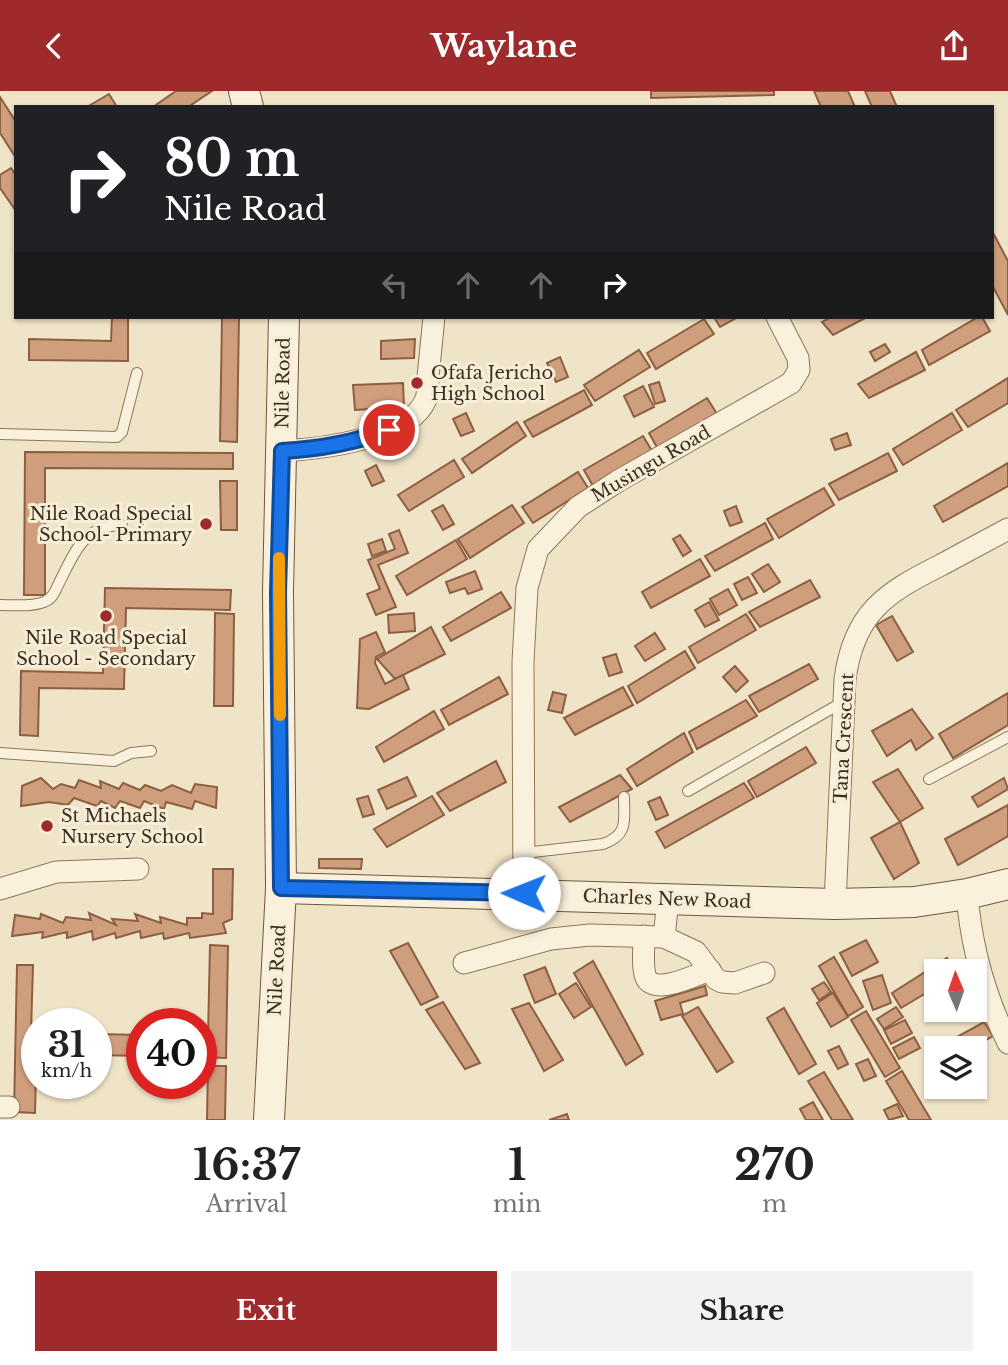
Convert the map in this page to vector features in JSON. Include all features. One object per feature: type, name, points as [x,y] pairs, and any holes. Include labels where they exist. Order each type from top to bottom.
[{"type":"street","name":"Nile Road","points":[[269,1120],[281,888],[278,592],[284,319]]},
{"type":"street","points":[[282,451],[321,449],[360,440],[389,430],[412,416],[426,399],[434,319]]},
{"type":"street","name":"Musingu Road","points":[[524,893],[524,650],[527,588],[538,549],[578,507],[618,481],[791,383],[799,370],[798,358],[778,319]]},
{"type":"street","name":"Tana Crescent","points":[[835,904],[849,654],[868,615],[902,585],[1008,529]]},
{"type":"street","points":[[0,888],[56,872],[138,869]]},
{"type":"street","name":"Charles New Road","points":[[281,888],[835,904],[914,902],[967,894],[1008,884]]},
{"type":"street","points":[[967,894],[971,937],[977,960],[1008,1043]]},
{"type":"street","points":[[668,900],[654,937],[645,975],[648,983],[674,983],[710,970]]},
{"type":"street","points":[[464,963],[551,939],[590,935],[654,937],[696,952],[716,979],[722,982],[735,983],[764,973]]},
{"type":"lane","points":[[0,434],[117,437],[122,432],[137,373]]},
{"type":"lane","points":[[0,605],[45,602],[53,596],[76,551],[86,538],[106,526],[122,525]]},
{"type":"lane","points":[[688,792],[845,700]]},
{"type":"lane","points":[[929,779],[1008,737]]},
{"type":"lane","points":[[0,753],[114,761],[131,753],[151,751]]},
{"type":"lane","points":[[524,853],[612,841],[620,836],[623,829],[624,797]]},
{"type":"building","points":[[176,91],[212,91],[191,105],[156,105]]},
{"type":"building","points":[[651,91],[774,91],[774,95],[651,98]]},
{"type":"building","points":[[814,91],[848,91],[854,105],[820,105]]},
{"type":"building","points":[[865,91],[890,91],[896,105],[871,105]]},
{"type":"building","points":[[109,94],[116,105],[90,105]]},
{"type":"building","points":[[0,97],[14,119],[14,155],[0,133]]},
{"type":"building","points":[[11,168],[14,172],[14,208],[0,188],[0,175]]},
{"type":"building","points":[[994,235],[1008,261],[1008,315],[994,289]]},
{"type":"building","points":[[112,319],[128,319],[128,361],[29,360],[29,339],[111,341]]},
{"type":"building","points":[[222,319],[239,319],[237,442],[220,441]]},
{"type":"building","points":[[704,319],[714,334],[656,369],[647,353]]},
{"type":"building","points":[[715,319],[734,319],[720,327]]},
{"type":"building","points":[[827,319],[863,319],[833,335],[822,322]]},
{"type":"building","points":[[975,319],[983,319],[990,331],[929,365],[922,350]]},
{"type":"building","points":[[415,339],[414,358],[381,359],[381,341]]},
{"type":"building","points":[[885,344],[890,352],[875,361],[870,352]]},
{"type":"building","points":[[639,350],[650,367],[595,401],[584,385]]},
{"type":"building","points":[[916,352],[925,370],[869,398],[858,384]]},
{"type":"building","points":[[560,357],[568,377],[556,382],[547,363]]},
{"type":"building","points":[[1008,378],[1008,403],[968,427],[956,410]]},
{"type":"building","points":[[659,382],[665,401],[655,404],[649,385]]},
{"type":"building","points":[[403,383],[404,407],[355,410],[353,385]]},
{"type":"building","points":[[643,386],[654,407],[634,417],[624,396]]},
{"type":"building","points":[[584,390],[592,405],[533,437],[524,422]]},
{"type":"building","points":[[707,398],[717,414],[658,449],[649,433]]},
{"type":"building","points":[[466,413],[474,431],[461,436],[453,419]]},
{"type":"building","points":[[952,413],[962,430],[903,465],[893,449]]},
{"type":"building","points":[[517,422],[526,436],[472,473],[462,459]]},
{"type":"building","points":[[847,433],[851,445],[835,450],[831,439]]},
{"type":"building","points":[[643,436],[652,451],[593,486],[584,470]]},
{"type":"building","points":[[25,452],[233,453],[233,469],[45,468],[45,595],[24,595]]},
{"type":"building","points":[[888,453],[897,471],[839,500],[829,484]]},
{"type":"building","points":[[454,460],[464,477],[409,511],[398,495]]},
{"type":"building","points":[[1008,463],[1008,486],[943,522],[934,506]]},
{"type":"building","points":[[376,465],[384,481],[372,486],[365,471]]},
{"type":"building","points":[[578,472],[588,488],[533,523],[522,507]]},
{"type":"building","points":[[220,481],[237,481],[237,530],[221,530]]},
{"type":"building","points":[[824,488],[834,505],[779,538],[767,519]]},
{"type":"building","points":[[443,505],[454,524],[443,530],[432,511]]},
{"type":"building","points":[[512,505],[524,523],[470,558],[458,539]]},
{"type":"building","points":[[736,506],[742,522],[730,526],[724,511]]},
{"type":"building","points":[[765,523],[773,539],[715,571],[705,556]]},
{"type":"building","points":[[399,530],[408,553],[378,565],[396,607],[376,615],[367,594],[380,589],[368,560],[395,549],[389,534]]},
{"type":"building","points":[[680,535],[691,551],[683,556],[673,539]]},
{"type":"building","points":[[382,539],[386,551],[372,556],[368,544]]},
{"type":"building","points":[[456,540],[467,559],[407,595],[396,576]]},
{"type":"building","points":[[700,559],[710,576],[651,608],[642,592]]},
{"type":"building","points":[[768,564],[780,582],[764,592],[752,574]]},
{"type":"building","points":[[475,571],[482,589],[468,594],[465,588],[450,593],[446,582]]},
{"type":"building","points":[[748,577],[757,593],[742,600],[734,584]]},
{"type":"building","points":[[810,580],[820,597],[760,627],[749,612]]},
{"type":"building","points":[[105,588],[231,590],[230,610],[126,608],[124,689],[39,688],[38,736],[20,735],[21,671],[103,673]]},
{"type":"building","points":[[728,589],[737,605],[719,615],[710,599]]},
{"type":"building","points":[[501,592],[511,608],[451,641],[443,627]]},
{"type":"building","points":[[709,602],[719,620],[705,627],[695,610]]},
{"type":"building","points":[[215,613],[234,614],[233,706],[214,706]]},
{"type":"building","points":[[414,613],[415,631],[389,633],[388,615]]},
{"type":"building","points":[[746,614],[756,630],[698,663],[689,647]]},
{"type":"building","points":[[892,616],[913,652],[897,661],[876,625]]},
{"type":"building","points":[[431,627],[445,654],[395,679],[377,659]]},
{"type":"building","points":[[376,632],[385,652],[376,657],[375,663],[385,684],[403,675],[409,689],[369,709],[357,708],[360,639]]},
{"type":"building","points":[[655,633],[665,649],[645,661],[635,646]]},
{"type":"building","points":[[685,651],[695,668],[637,703],[628,686]]},
{"type":"building","points":[[616,654],[622,672],[609,676],[603,658]]},
{"type":"building","points":[[809,664],[818,679],[759,712],[749,696]]},
{"type":"building","points":[[735,666],[748,681],[736,692],[723,677]]},
{"type":"building","points":[[499,677],[508,694],[449,725],[441,710]]},
{"type":"building","points":[[623,687],[633,705],[575,735],[564,718]]},
{"type":"building","points":[[553,692],[566,695],[562,713],[548,710]]},
{"type":"building","points":[[1008,693],[1008,725],[953,758],[939,734]]},
{"type":"building","points":[[746,700],[757,716],[697,749],[689,732]]},
{"type":"building","points":[[912,709],[933,738],[916,750],[911,740],[887,756],[872,731]]},
{"type":"building","points":[[434,711],[444,729],[384,762],[376,747]]},
{"type":"building","points":[[684,733],[693,752],[637,786],[627,769]]},
{"type":"building","points":[[806,747],[816,763],[757,797],[748,781]]},
{"type":"building","points":[[496,761],[506,782],[450,811],[437,793]]},
{"type":"building","points":[[898,769],[923,808],[900,822],[873,782]]},
{"type":"building","points":[[620,775],[632,789],[570,822],[559,807]]},
{"type":"building","points":[[407,777],[416,796],[387,809],[378,790]]},
{"type":"building","points":[[41,778],[53,789],[61,784],[75,788],[79,780],[101,788],[100,781],[119,789],[123,783],[140,790],[145,785],[161,791],[172,785],[191,793],[195,784],[217,787],[216,808],[195,801],[192,809],[166,802],[164,809],[144,801],[140,808],[120,801],[115,808],[101,801],[97,806],[74,798],[68,805],[49,802],[21,806],[22,786]]},
{"type":"building","points":[[1004,778],[1008,789],[978,807],[972,797]]},
{"type":"building","points":[[744,783],[754,798],[665,848],[656,832]]},
{"type":"building","points":[[368,796],[374,814],[363,817],[357,799]]},
{"type":"building","points":[[432,796],[444,815],[387,847],[374,829]]},
{"type":"building","points":[[660,797],[668,815],[656,820],[648,802]]},
{"type":"building","points":[[1008,805],[1008,836],[958,865],[945,839]]},
{"type":"building","points":[[900,822],[919,863],[894,879],[871,838]]},
{"type":"building","points":[[319,859],[362,859],[361,869],[319,868]]},
{"type":"building","points":[[213,869],[233,869],[232,919],[223,923],[226,933],[190,938],[189,933],[164,939],[163,933],[141,938],[140,931],[116,938],[115,933],[93,940],[92,931],[67,938],[67,932],[42,938],[43,932],[12,936],[15,915],[40,919],[41,914],[63,923],[66,917],[91,920],[89,913],[116,925],[112,919],[138,921],[135,914],[161,923],[160,917],[187,925],[187,918],[202,918],[202,913],[213,914]]},
{"type":"building","points":[[866,940],[878,962],[852,976],[840,953]]},
{"type":"building","points":[[408,943],[438,997],[421,1005],[390,951]]},
{"type":"building","points":[[210,945],[228,946],[226,1058],[217,1058],[217,1008],[209,1008]]},
{"type":"building","points":[[834,957],[863,1007],[848,1016],[819,966]]},
{"type":"building","points":[[593,961],[643,1054],[626,1065],[574,973]]},
{"type":"building","points":[[17,965],[33,965],[32,1008],[21,1008],[21,1099],[35,1099],[35,1113],[14,1112]]},
{"type":"building","points":[[545,967],[556,994],[535,1003],[524,975]]},
{"type":"building","points":[[924,973],[924,994],[901,1008],[892,993]]},
{"type":"building","points":[[882,975],[891,1003],[873,1010],[863,981]]},
{"type":"building","points":[[824,982],[831,992],[819,1000],[812,989]]},
{"type":"building","points":[[576,983],[591,1007],[574,1018],[559,994]]},
{"type":"building","points":[[705,986],[707,995],[680,1003],[683,1014],[661,1020],[655,1001]]},
{"type":"building","points":[[833,993],[848,1017],[831,1027],[817,1003]]},
{"type":"building","points":[[443,1002],[480,1063],[465,1069],[426,1010]]},
{"type":"building","points":[[529,1003],[563,1060],[544,1071],[512,1009]]},
{"type":"building","points":[[698,1007],[733,1062],[717,1072],[682,1016]]},
{"type":"building","points":[[896,1007],[903,1017],[884,1029],[877,1019]]},
{"type":"building","points":[[784,1008],[816,1064],[799,1074],[767,1018]]},
{"type":"building","points":[[866,1011],[900,1068],[885,1077],[851,1020]]},
{"type":"building","points":[[905,1020],[912,1033],[891,1044],[884,1030]]},
{"type":"building","points":[[984,1022],[993,1036],[987,1040],[987,1036],[959,1036]]},
{"type":"building","points":[[112,1034],[126,1035],[126,1056],[112,1055]]},
{"type":"building","points":[[914,1037],[920,1048],[899,1059],[893,1048]]},
{"type":"building","points":[[839,1046],[848,1064],[838,1069],[828,1051]]},
{"type":"building","points":[[868,1059],[876,1076],[864,1081],[856,1064]]},
{"type":"building","points":[[217,1066],[226,1066],[225,1120],[207,1120],[207,1099],[217,1099]]},
{"type":"building","points":[[902,1071],[931,1120],[909,1120],[886,1081]]},
{"type":"building","points":[[824,1072],[853,1120],[832,1120],[808,1081]]},
{"type":"building","points":[[813,1102],[823,1120],[806,1120],[800,1109]]},
{"type":"building","points":[[897,1104],[903,1116],[889,1120],[884,1110]]},
{"type":"building","points":[[567,1114],[569,1120],[549,1120]]},
{"type":"slow traffic","points":[[279,558],[280,715]]},
{"type":"place","name":"Ofafa Jericho High School","points":[[417,383]]},
{"type":"place","name":"Nile Road Special School- Primary","points":[[206,524]]},
{"type":"place","name":"Nile Road Special School - Secondary","points":[[106,616]]},
{"type":"place","name":"St Michaels Nursery School","points":[[47,826]]},
{"type":"route","points":[[389,430],[326,448],[282,451],[278,592],[281,888],[524,893]]}]
